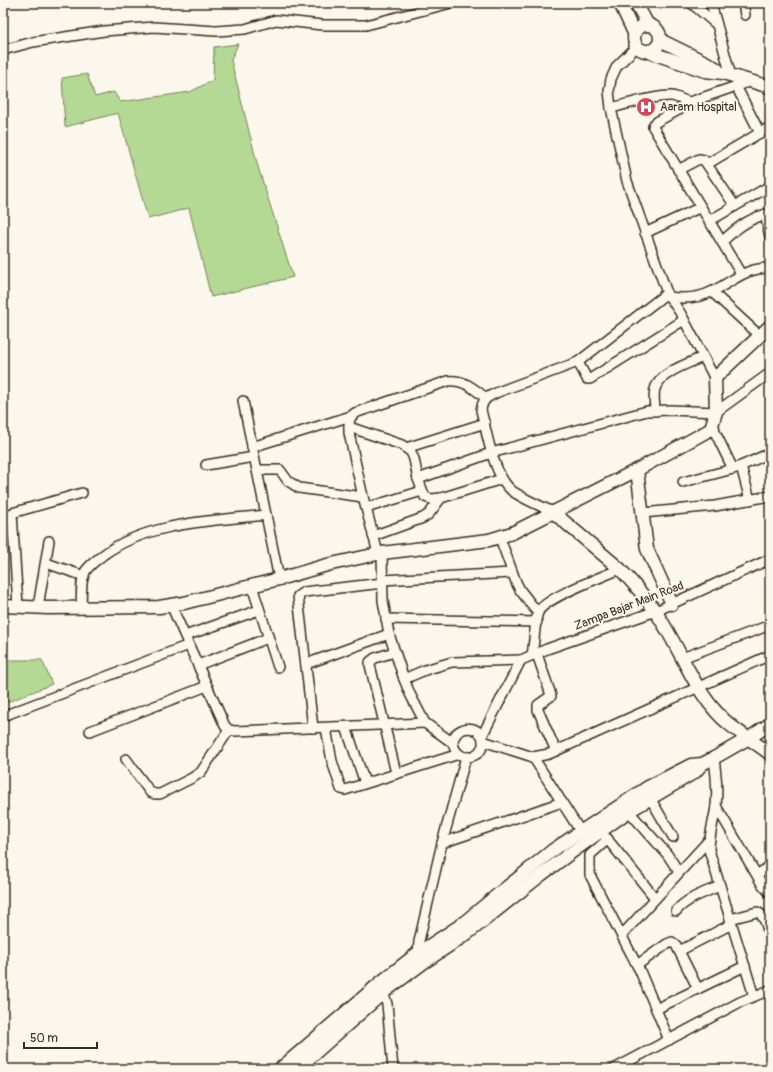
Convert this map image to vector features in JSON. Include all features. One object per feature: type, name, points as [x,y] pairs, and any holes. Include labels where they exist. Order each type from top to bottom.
[{"type":"street","points":[[3,50],[33,42],[104,31],[154,27],[216,31],[245,28],[276,20],[322,26],[366,24],[451,3]]},
{"type":"street","points":[[620,3],[634,33],[633,40],[636,47],[642,51],[730,78],[753,81],[770,87]]},
{"type":"street","points":[[636,3],[648,25]]},
{"type":"street","points":[[691,3],[716,24]]},
{"type":"street","points":[[711,3],[730,78],[760,133]]},
{"type":"street","points":[[743,3],[745,15]]},
{"type":"street","points":[[634,33],[640,27],[648,25],[652,26],[659,32],[660,40],[657,48],[649,52]]},
{"type":"street","points":[[660,40],[707,63],[730,78]]},
{"type":"street","points":[[636,47],[617,66],[611,79],[609,91],[611,108],[627,181],[668,295],[684,320],[715,379],[716,412],[712,425],[737,467],[750,500]]},
{"type":"street","points":[[730,78],[697,100],[654,124],[653,127],[741,274]]},
{"type":"street","points":[[611,108],[663,96],[674,96],[690,102],[697,100]]},
{"type":"street","points":[[707,164],[770,127]]},
{"type":"street","points":[[678,170],[700,159],[704,160],[735,206]]},
{"type":"street","points":[[709,221],[770,186]]},
{"type":"street","points":[[646,233],[701,207]]},
{"type":"street","points":[[722,242],[735,229],[751,219],[767,214],[770,237]]},
{"type":"street","points":[[770,268],[763,268],[741,274],[712,292],[699,296],[686,297],[668,295],[578,362],[486,398],[482,403],[481,410],[491,452],[502,478],[512,491],[552,512],[620,569],[656,611],[698,687],[718,714],[728,724],[770,754]]},
{"type":"street","points":[[712,292],[760,336]]},
{"type":"street","points":[[578,362],[587,379],[590,379],[684,320]]},
{"type":"street","points":[[715,379],[770,326]]},
{"type":"street","points":[[655,411],[654,391],[656,384],[680,366],[703,357]]},
{"type":"street","points":[[418,479],[491,452],[647,411],[716,412],[770,373]]},
{"type":"street","points":[[252,447],[351,416],[355,413],[448,380],[462,381],[486,398]]},
{"type":"street","points":[[242,401],[278,579]]},
{"type":"street","points":[[351,416],[348,422],[363,497],[373,536],[380,553],[383,601],[394,652],[410,694],[425,723],[453,743],[456,750],[463,756]]},
{"type":"street","points":[[406,448],[484,423]]},
{"type":"street","points":[[349,427],[402,445],[411,452],[418,479],[425,497],[431,499],[441,498],[502,478]]},
{"type":"street","points":[[3,606],[147,608],[171,605],[380,553],[500,538],[637,470],[713,428]]},
{"type":"street","points":[[683,482],[737,467],[770,453]]},
{"type":"street","points":[[206,465],[254,457]]},
{"type":"street","points":[[257,470],[280,470],[288,481],[299,488],[363,497]]},
{"type":"street","points":[[637,470],[647,549],[672,604]]},
{"type":"street","points":[[366,508],[422,491]]},
{"type":"street","points":[[18,606],[12,513],[82,493]]},
{"type":"street","points":[[643,512],[715,506],[770,496]]},
{"type":"street","points":[[373,536],[423,518],[441,498]]},
{"type":"street","points":[[81,608],[85,572],[94,562],[109,550],[128,539],[151,531],[197,523],[266,515]]},
{"type":"street","points":[[500,538],[512,573],[520,590],[538,617]]},
{"type":"street","points":[[38,607],[49,541]]},
{"type":"street","name":"Zampa Bajar Main Road","points":[[521,660],[656,611],[770,559]]},
{"type":"street","points":[[46,562],[84,576]]},
{"type":"street","points":[[556,751],[538,710],[538,705],[551,696],[534,655],[538,617],[547,602],[620,569]]},
{"type":"street","points":[[313,728],[298,596],[304,592],[382,582],[512,573]]},
{"type":"street","points":[[252,586],[278,667]]},
{"type":"street","points":[[171,605],[225,726],[229,730],[326,728],[425,723]]},
{"type":"street","points":[[185,636],[259,610]]},
{"type":"street","points":[[386,619],[538,617]]},
{"type":"street","points":[[682,658],[770,625]]},
{"type":"street","points":[[306,664],[389,634]]},
{"type":"street","points":[[198,665],[268,638]]},
{"type":"street","points":[[3,716],[189,645]]},
{"type":"street","points":[[394,652],[375,658],[370,662],[396,773]]},
{"type":"street","points":[[453,743],[458,732],[466,728],[476,729],[483,738],[533,757],[549,754],[770,655]]},
{"type":"street","points":[[326,728],[332,761],[341,789],[345,790],[396,773],[463,756],[473,757],[481,750],[483,738],[521,660],[452,662],[425,670],[404,679]]},
{"type":"street","points":[[90,730],[207,686]]},
{"type":"street","points":[[669,1040],[637,965],[590,875],[590,855],[601,831],[648,787],[691,765],[702,764],[714,758],[770,724]]},
{"type":"street","points":[[346,727],[365,783]]},
{"type":"street","points":[[126,758],[150,792],[160,794],[201,772],[229,730]]},
{"type":"street","points":[[421,958],[419,940],[463,756]]},
{"type":"street","points":[[533,757],[584,836]]},
{"type":"street","points":[[714,758],[717,780],[716,806],[709,840],[709,850],[754,996]]},
{"type":"street","points":[[626,807],[650,798],[695,772],[702,764]]},
{"type":"street","points":[[650,798],[673,837]]},
{"type":"street","points":[[442,843],[562,802]]},
{"type":"street","points":[[716,806],[757,875],[770,893]]},
{"type":"street","points":[[626,807],[667,854],[679,872]]},
{"type":"street","points":[[280,1069],[382,987],[421,958],[548,855],[584,836],[601,831]]},
{"type":"street","points":[[601,831],[655,898]]},
{"type":"street","points":[[622,935],[709,840]]},
{"type":"street","points":[[757,875],[770,866]]},
{"type":"street","points":[[676,911],[681,904],[688,900],[720,886]]},
{"type":"street","points":[[678,951],[731,921],[757,912],[764,916],[770,938]]},
{"type":"street","points":[[637,965],[672,942],[676,945],[698,988]]},
{"type":"street","points":[[656,1009],[745,966]]},
{"type":"street","points":[[296,1069],[382,987]]},
{"type":"street","points":[[382,987],[387,1004],[393,1069]]},
{"type":"street","points":[[614,1069],[754,996],[770,990]]},
{"type":"green space","points":[[238,44],[231,60],[258,167],[293,277],[211,297],[189,208],[148,219],[118,113],[65,127],[62,78],[87,74],[95,97],[114,92],[120,102],[190,92],[213,80],[214,47]]},
{"type":"green space","points":[[3,660],[42,660],[52,684],[3,704]]},
{"type":"place","name":"Aaram Hospital","points":[[646,107]]}]
